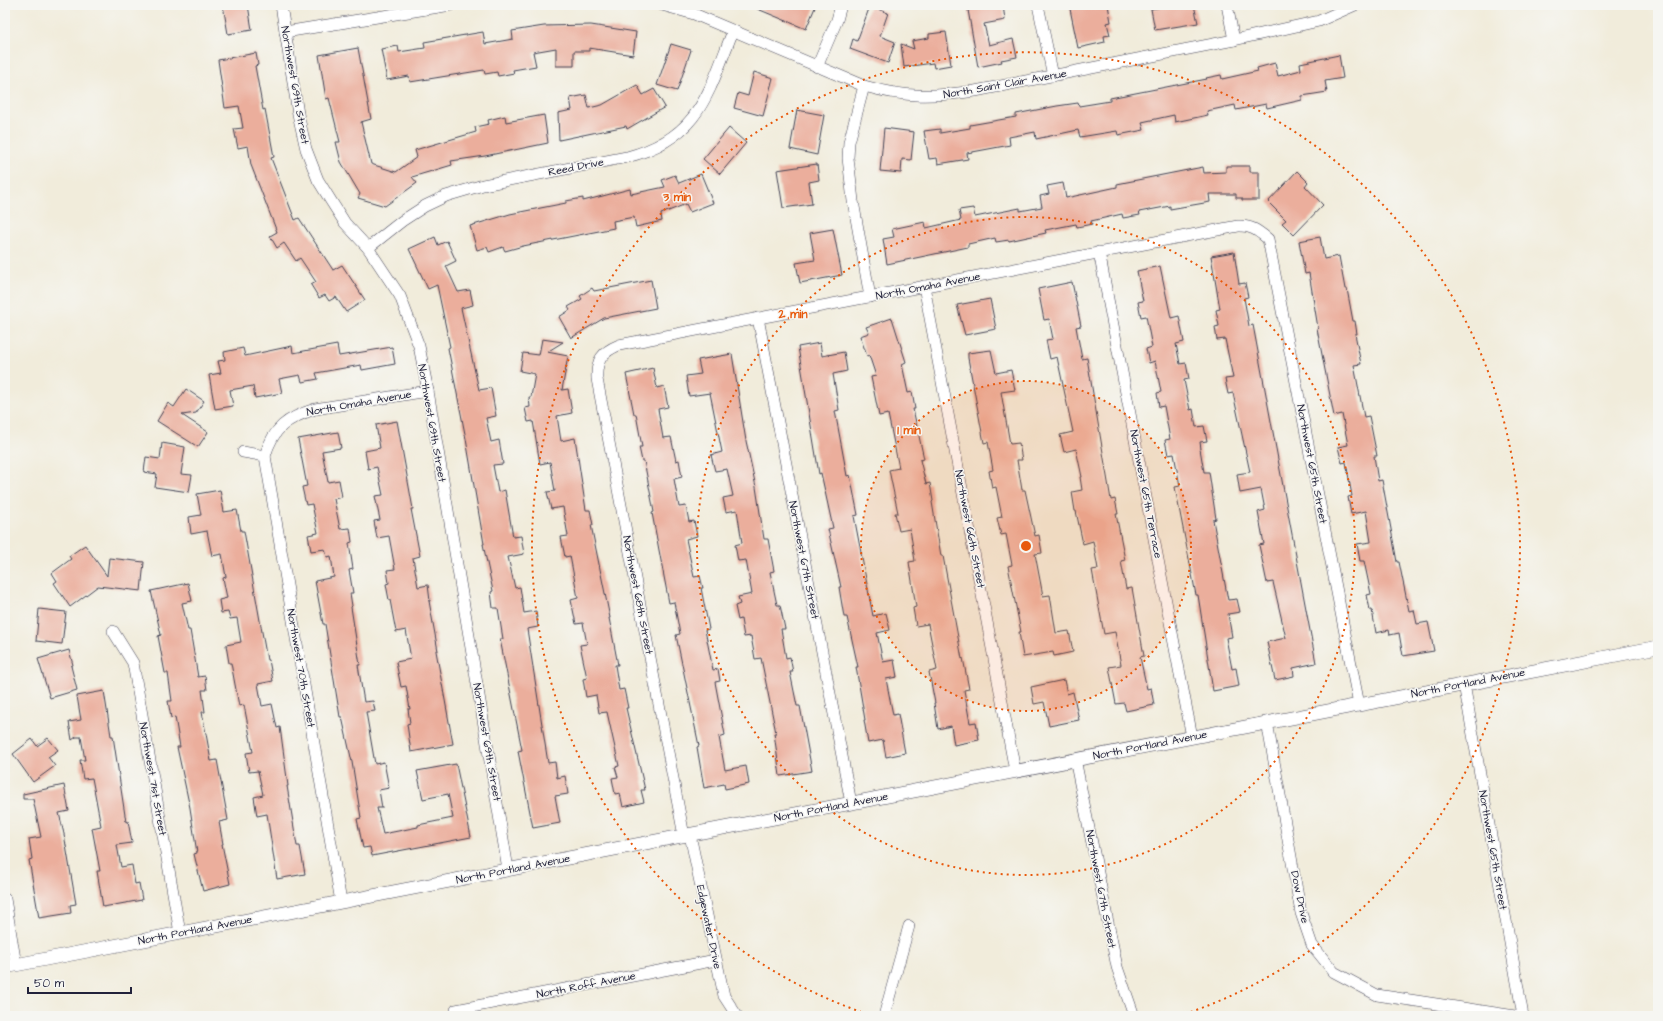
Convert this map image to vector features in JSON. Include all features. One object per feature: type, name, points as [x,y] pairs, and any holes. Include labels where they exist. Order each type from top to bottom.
[{"type":"street","name":"Northwest 69th Street","points":[[281,5],[298,114],[306,149],[318,180],[345,223],[368,248],[389,277],[403,302],[419,346],[428,391],[508,870]]},
{"type":"street","points":[[285,32],[451,5]]},
{"type":"street","name":"North Saint Clair Avenue","points":[[662,5],[694,14],[864,86],[890,94],[918,97],[947,95],[1053,76],[1234,40],[1319,21],[1355,5]]},
{"type":"street","points":[[817,67],[837,20],[841,5]]},
{"type":"street","points":[[1038,5],[1053,76]]},
{"type":"street","points":[[1227,5],[1234,40]]},
{"type":"street","name":"Reed Drive","points":[[368,248],[402,221],[425,206],[446,196],[483,185],[627,157],[639,154],[664,143],[686,126],[706,98],[733,30]]},
{"type":"street","points":[[864,86],[849,142],[848,158],[853,201],[870,297]]},
{"type":"street","name":"North Omaha Avenue","points":[[602,354],[619,345],[1099,252],[1238,226],[1256,228]]},
{"type":"street","name":"Northwest 65th Street","points":[[1256,228],[1268,239],[1359,704]]},
{"type":"street","name":"Northwest 65th Terrace","points":[[1099,252],[1192,737]]},
{"type":"street","name":"Northwest 66th Street","points":[[924,286],[1016,771]]},
{"type":"street","name":"Northwest 67th Street","points":[[758,318],[851,803]]},
{"type":"street","name":"Northwest 68th Street","points":[[602,354],[596,371],[597,379],[687,835]]},
{"type":"street","name":"North Omaha Avenue","points":[[265,456],[268,444],[274,433],[284,424],[302,413],[315,409],[428,391]]},
{"type":"street","points":[[243,452],[265,456]]},
{"type":"street","name":"Northwest 70th Street","points":[[265,456],[341,902]]},
{"type":"street","name":"Northwest 71st Street","points":[[113,631],[133,663],[180,933]]},
{"type":"street","name":"North Portland Avenue","points":[[10,966],[1658,646]]},
{"type":"street","name":"Northwest 65th Street","points":[[1464,684],[1523,1016]]},
{"type":"street","name":"Dow Drive","points":[[1267,722],[1301,913],[1312,945],[1334,972],[1377,995],[1515,1016]]},
{"type":"street","name":"Northwest 67th Street","points":[[1075,759],[1117,967],[1134,1016]]},
{"type":"street","name":"Edgewater Drive","points":[[687,835],[724,996],[737,1016]]},
{"type":"street","points":[[5,899],[10,966]]},
{"type":"street","points":[[884,1016],[909,926]]},
{"type":"street","name":"North Roff Avenue","points":[[456,1013],[716,960]]},
{"type":"building","points":[[223,5],[248,5],[252,30],[228,34]]},
{"type":"building","points":[[748,5],[816,5],[806,29]]},
{"type":"building","points":[[980,5],[1003,5],[1005,20],[984,24],[989,45],[1013,39],[1017,57],[978,67],[968,10],[980,8]]},
{"type":"building","points":[[1090,5],[1108,5],[1111,22],[1107,23],[1110,35],[1104,36],[1105,42],[1078,48],[1070,9]]},
{"type":"building","points":[[1173,5],[1194,5],[1198,23],[1155,30],[1151,9]]},
{"type":"building","points":[[870,6],[888,13],[880,36],[895,42],[888,63],[850,49],[853,39],[857,41]]},
{"type":"building","points":[[591,25],[636,32],[633,55],[589,48],[589,51],[574,51],[574,66],[556,66],[556,48],[533,52],[536,66],[513,70],[514,73],[498,76],[497,72],[485,74],[484,70],[410,82],[409,76],[387,80],[381,49],[398,46],[399,52],[425,48],[424,42],[483,32],[485,44],[513,39],[512,31],[544,26]]},
{"type":"building","points":[[946,32],[951,65],[934,68],[933,63],[904,67],[901,44],[914,49],[912,41],[929,38],[929,34]]},
{"type":"building","points":[[671,44],[691,50],[677,91],[657,85]]},
{"type":"building","points":[[358,48],[371,119],[361,122],[371,164],[396,172],[417,157],[415,150],[476,132],[475,127],[489,124],[488,120],[505,116],[506,122],[544,115],[548,143],[485,156],[451,161],[452,165],[412,177],[417,183],[385,206],[358,198],[360,194],[341,162],[336,142],[340,142],[329,98],[326,99],[319,55]]},
{"type":"building","points":[[256,53],[258,65],[255,66],[274,157],[271,158],[295,220],[299,218],[333,270],[342,265],[365,300],[346,312],[336,297],[329,301],[325,295],[319,298],[311,285],[316,282],[300,258],[296,261],[284,243],[277,248],[270,236],[277,232],[251,165],[248,146],[238,148],[234,129],[243,128],[239,106],[225,108],[218,60]]},
{"type":"building","points":[[1339,55],[1343,78],[1325,81],[1327,92],[1302,96],[1302,100],[1267,108],[1266,104],[1236,110],[1235,105],[1207,111],[1208,115],[1175,122],[1174,115],[1142,122],[1144,130],[1118,135],[1117,131],[1080,137],[1078,130],[1036,139],[1035,132],[1009,137],[1010,145],[967,153],[968,159],[938,164],[937,158],[929,159],[924,131],[940,129],[940,133],[970,128],[970,125],[1016,117],[1016,114],[1057,106],[1078,103],[1079,106],[1110,101],[1110,98],[1207,79],[1206,78],[1221,75],[1222,79],[1258,71],[1257,68],[1275,63],[1278,76],[1301,70],[1300,63]]},
{"type":"building","points":[[754,72],[773,78],[763,116],[734,108],[738,93],[748,96]]},
{"type":"building","points":[[637,85],[643,95],[654,89],[665,107],[627,129],[626,126],[559,140],[558,113],[572,110],[570,98],[586,95],[589,108],[602,105]]},
{"type":"building","points":[[797,110],[824,115],[817,155],[790,149]]},
{"type":"building","points":[[729,128],[746,143],[720,174],[703,159]]},
{"type":"building","points":[[884,128],[914,132],[911,160],[902,159],[901,173],[880,171]]},
{"type":"building","points":[[817,164],[819,180],[809,182],[812,204],[783,208],[777,170]]},
{"type":"building","points":[[1226,166],[1250,166],[1250,172],[1259,172],[1259,200],[1242,200],[1242,198],[1236,198],[1236,194],[1209,194],[1210,202],[1170,209],[1170,206],[1139,212],[1140,215],[1123,218],[1122,214],[1091,221],[1092,224],[1077,227],[1076,224],[1045,230],[1046,233],[1009,241],[996,242],[995,238],[968,244],[968,247],[887,264],[883,239],[894,237],[892,229],[925,222],[926,228],[961,220],[959,210],[973,208],[975,217],[1020,208],[1020,211],[1042,207],[1040,196],[1049,194],[1047,186],[1063,183],[1066,198],[1117,187],[1117,184],[1203,167],[1204,173],[1226,172]]},
{"type":"building","points":[[1297,171],[1308,182],[1305,186],[1323,205],[1294,235],[1282,223],[1286,220],[1268,202]]},
{"type":"building","points":[[701,174],[713,203],[690,212],[686,204],[661,214],[662,221],[636,227],[634,217],[613,221],[614,228],[505,251],[503,247],[489,252],[487,247],[477,250],[470,226],[510,214],[566,203],[566,201],[583,198],[583,201],[630,189],[631,194],[665,187],[662,180],[675,175],[679,183]]},
{"type":"building","points":[[833,229],[842,275],[800,283],[796,263],[815,260],[810,233]]},
{"type":"building","points":[[435,237],[438,245],[447,241],[456,261],[446,266],[458,292],[470,290],[473,305],[461,308],[479,390],[491,388],[496,416],[486,418],[491,442],[499,440],[503,464],[493,465],[498,492],[505,490],[513,537],[521,536],[524,554],[508,557],[515,588],[520,587],[524,613],[536,611],[538,627],[527,629],[548,763],[555,762],[557,778],[565,776],[568,794],[555,796],[560,823],[533,828],[518,751],[522,750],[500,639],[503,639],[498,608],[493,608],[491,592],[493,591],[483,544],[466,439],[448,348],[450,347],[437,285],[428,289],[409,249]]},
{"type":"building","points":[[1320,237],[1324,259],[1339,256],[1345,289],[1347,289],[1353,321],[1355,321],[1357,334],[1355,334],[1361,364],[1354,365],[1364,417],[1369,416],[1377,456],[1374,456],[1378,481],[1382,480],[1397,562],[1399,562],[1409,611],[1414,610],[1417,624],[1428,622],[1434,651],[1403,656],[1399,633],[1390,635],[1389,630],[1376,633],[1372,610],[1370,610],[1367,595],[1371,594],[1364,561],[1360,561],[1357,544],[1371,542],[1366,511],[1351,514],[1348,497],[1352,496],[1346,462],[1342,463],[1338,447],[1348,445],[1342,414],[1334,416],[1317,329],[1309,273],[1305,274],[1299,241]]},
{"type":"building","points":[[1234,252],[1239,284],[1245,283],[1248,297],[1244,298],[1249,326],[1253,325],[1316,663],[1293,668],[1294,676],[1275,680],[1267,642],[1286,638],[1273,582],[1267,583],[1259,545],[1264,544],[1258,512],[1265,510],[1261,489],[1240,493],[1237,474],[1250,472],[1233,393],[1228,394],[1225,379],[1233,378],[1225,339],[1217,340],[1215,327],[1219,326],[1216,310],[1220,309],[1211,256]]},
{"type":"building","points":[[1160,266],[1171,318],[1179,316],[1184,342],[1176,344],[1180,364],[1186,363],[1189,379],[1184,380],[1190,410],[1193,409],[1196,427],[1204,426],[1207,441],[1200,442],[1200,449],[1204,472],[1209,472],[1216,519],[1213,520],[1228,600],[1237,599],[1240,612],[1228,614],[1232,637],[1226,638],[1232,669],[1236,668],[1239,686],[1213,691],[1198,595],[1196,595],[1175,487],[1180,486],[1174,454],[1168,455],[1165,440],[1170,439],[1164,406],[1159,407],[1157,393],[1161,392],[1155,361],[1149,363],[1146,349],[1152,347],[1146,316],[1141,317],[1138,302],[1143,301],[1137,271]]},
{"type":"building","points":[[651,280],[656,308],[604,318],[571,338],[559,317],[570,310],[568,307],[582,299],[580,296],[592,288],[594,291]]},
{"type":"building","points":[[1072,282],[1081,326],[1076,327],[1082,359],[1087,358],[1111,500],[1115,499],[1118,514],[1116,514],[1125,560],[1121,561],[1126,589],[1132,588],[1144,656],[1140,657],[1147,689],[1151,688],[1154,705],[1126,711],[1124,703],[1116,704],[1109,667],[1121,665],[1115,632],[1104,634],[1092,570],[1098,569],[1093,541],[1083,544],[1075,511],[1072,492],[1082,490],[1080,477],[1082,477],[1076,449],[1064,452],[1060,435],[1073,432],[1057,357],[1050,359],[1046,340],[1053,339],[1049,319],[1044,320],[1038,289]]},
{"type":"building","points":[[990,299],[996,329],[965,335],[957,305]]},
{"type":"building","points":[[892,318],[906,362],[902,364],[908,393],[912,392],[915,409],[913,409],[924,459],[920,460],[926,484],[930,483],[941,556],[943,556],[969,689],[964,690],[970,723],[976,722],[979,740],[954,745],[951,726],[938,729],[929,672],[937,670],[928,624],[916,626],[913,608],[916,607],[909,562],[915,561],[910,529],[899,531],[895,513],[898,513],[889,470],[899,468],[888,414],[879,416],[871,377],[876,376],[869,355],[867,356],[860,336],[869,333],[866,327]]},
{"type":"building","points":[[542,339],[563,342],[547,352],[568,356],[562,390],[568,389],[572,413],[557,416],[561,441],[575,438],[586,510],[590,510],[593,525],[591,525],[610,618],[618,665],[615,665],[619,690],[624,689],[628,708],[626,708],[645,790],[641,790],[644,802],[623,807],[620,793],[615,794],[612,778],[618,777],[615,767],[619,766],[607,712],[599,713],[596,695],[586,697],[583,679],[587,678],[580,645],[587,644],[583,623],[576,624],[571,600],[578,598],[570,556],[565,557],[561,537],[568,536],[563,507],[551,509],[547,492],[555,491],[550,462],[540,464],[533,421],[528,422],[525,408],[530,407],[529,397],[531,397],[535,374],[520,371],[523,353],[539,355]]},
{"type":"building","points":[[820,343],[822,356],[844,352],[847,371],[833,374],[839,410],[835,411],[847,476],[850,475],[858,515],[854,516],[873,616],[886,613],[890,630],[877,633],[883,662],[894,660],[897,677],[886,679],[893,715],[898,714],[905,753],[886,757],[883,740],[868,743],[856,667],[858,667],[847,617],[844,617],[839,587],[841,587],[828,529],[833,528],[821,473],[819,474],[798,347]]},
{"type":"building","points":[[337,345],[339,356],[392,347],[395,364],[362,370],[361,365],[316,373],[318,379],[302,382],[300,375],[279,379],[282,393],[255,398],[253,386],[230,390],[233,406],[215,409],[209,375],[221,373],[218,361],[225,360],[224,352],[243,348],[245,356],[292,346],[293,353]]},
{"type":"building","points":[[991,350],[996,373],[1011,370],[1015,390],[1001,392],[1010,444],[1019,443],[1022,460],[1017,460],[1022,490],[1025,490],[1035,536],[1039,535],[1042,553],[1035,554],[1043,596],[1050,595],[1056,633],[1069,631],[1073,652],[1054,656],[1053,652],[1023,657],[1019,632],[1021,632],[1008,566],[1012,565],[1006,534],[1001,535],[997,518],[1002,517],[996,487],[992,488],[989,471],[993,470],[988,442],[984,443],[968,358],[968,353]]},
{"type":"building","points":[[732,354],[764,539],[768,539],[774,571],[770,572],[777,605],[780,605],[785,629],[781,629],[786,658],[790,657],[793,672],[790,672],[797,706],[800,706],[812,771],[780,776],[774,733],[776,733],[761,658],[755,659],[751,636],[744,637],[741,619],[738,620],[735,606],[740,604],[738,597],[752,594],[746,560],[738,561],[735,545],[742,543],[737,510],[726,512],[723,498],[733,496],[727,469],[715,471],[711,455],[722,452],[710,393],[689,396],[686,376],[701,374],[698,360]]},
{"type":"building","points":[[653,368],[657,388],[664,386],[668,407],[658,409],[663,438],[671,437],[676,461],[679,460],[682,477],[674,479],[679,507],[686,506],[689,522],[694,521],[697,536],[686,539],[694,577],[700,576],[703,588],[701,588],[709,629],[705,630],[713,670],[718,669],[720,681],[715,682],[725,735],[719,737],[725,770],[746,766],[749,784],[725,789],[724,784],[704,788],[697,747],[699,746],[676,635],[680,634],[674,602],[669,603],[652,513],[654,512],[644,461],[642,461],[639,447],[642,447],[636,414],[634,414],[626,374]]},
{"type":"building","points":[[186,389],[204,401],[196,413],[182,415],[208,432],[198,447],[157,421],[168,403],[174,407]]},
{"type":"building","points":[[397,421],[420,556],[413,558],[418,587],[428,585],[429,601],[438,651],[436,651],[453,744],[411,752],[407,724],[410,723],[408,709],[410,709],[406,686],[401,687],[396,662],[411,659],[406,630],[396,632],[386,584],[389,583],[387,570],[395,569],[389,536],[377,538],[374,521],[380,520],[375,496],[383,495],[377,467],[368,469],[365,451],[380,448],[376,425]]},
{"type":"building","points":[[338,432],[341,448],[322,451],[328,482],[339,480],[342,497],[334,499],[340,529],[350,528],[352,542],[349,543],[353,569],[349,570],[353,593],[350,593],[360,665],[358,665],[364,702],[373,701],[375,711],[366,712],[375,764],[384,762],[389,788],[379,790],[382,808],[377,808],[383,834],[453,818],[448,794],[423,799],[417,771],[456,764],[471,837],[372,856],[370,847],[363,848],[357,819],[361,818],[352,762],[342,717],[340,717],[325,624],[323,624],[315,581],[334,577],[331,556],[327,557],[325,549],[311,551],[308,535],[318,533],[312,504],[306,505],[302,487],[307,486],[298,439]]},
{"type":"building","points":[[162,443],[185,447],[181,474],[192,475],[189,492],[155,487],[157,474],[144,472],[146,457],[160,459]]},
{"type":"building","points":[[220,490],[224,512],[237,510],[241,531],[244,531],[267,660],[269,660],[273,681],[258,684],[262,706],[272,704],[277,728],[280,727],[287,786],[297,846],[300,846],[305,874],[277,879],[267,814],[257,816],[254,797],[263,795],[258,771],[249,772],[246,753],[253,752],[244,705],[239,706],[231,663],[229,663],[226,645],[241,642],[237,618],[230,619],[228,612],[221,613],[219,600],[227,598],[223,578],[226,577],[222,554],[212,556],[207,531],[191,534],[189,517],[201,515],[197,494]]},
{"type":"building","points":[[85,545],[107,576],[109,558],[144,562],[141,591],[98,586],[70,607],[54,583],[57,581],[52,573],[71,559],[69,556]]},
{"type":"building","points":[[188,583],[192,601],[182,603],[188,630],[190,630],[198,677],[205,676],[207,690],[202,690],[205,712],[202,712],[211,761],[217,760],[228,820],[219,822],[230,884],[203,891],[194,854],[197,853],[190,808],[177,747],[180,747],[175,717],[171,718],[168,701],[172,701],[168,673],[165,673],[158,636],[161,635],[151,591]]},
{"type":"building","points":[[39,609],[66,612],[62,644],[36,641]]},
{"type":"building","points":[[69,650],[77,690],[50,698],[38,659]]},
{"type":"building","points":[[1064,680],[1067,694],[1073,692],[1079,720],[1049,726],[1044,702],[1034,704],[1031,687]]},
{"type":"building","points":[[104,691],[111,736],[113,736],[126,822],[128,821],[132,843],[117,845],[121,867],[132,865],[135,884],[139,883],[142,900],[103,907],[97,871],[100,871],[92,828],[101,826],[92,778],[83,779],[80,760],[85,760],[81,737],[76,737],[72,740],[69,722],[81,720],[77,696]]},
{"type":"building","points":[[48,738],[58,750],[48,757],[55,766],[33,782],[13,754],[32,739],[37,746]]},
{"type":"building","points":[[64,785],[69,811],[59,813],[76,904],[70,905],[71,913],[39,918],[29,860],[32,859],[29,839],[41,837],[33,799],[23,799],[23,794]]}]
